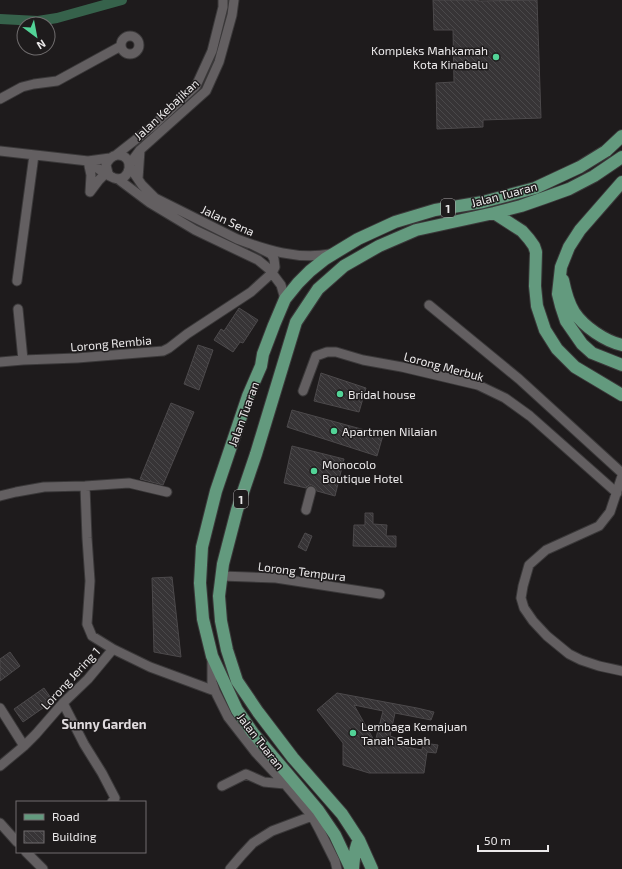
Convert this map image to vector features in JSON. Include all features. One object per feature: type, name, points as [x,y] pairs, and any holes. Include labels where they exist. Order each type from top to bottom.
[{"type":"main road","name":"Jalan Tuaran","points":[[352,869],[335,835],[318,810],[253,733],[237,710],[212,656],[203,619],[200,583],[202,547],[216,491],[248,396],[261,366],[263,354],[285,299],[310,270],[334,253],[358,239],[395,222],[435,210],[483,202],[535,188],[580,167],[606,151],[622,136]]},
{"type":"main road","name":"Jalan Tuaran","points":[[372,869],[359,840],[342,814],[293,758],[258,712],[237,681],[227,650],[221,621],[219,596],[223,564],[238,510],[296,322],[318,289],[344,266],[379,246],[416,230],[494,213],[527,204],[569,189],[594,176],[622,157]]},
{"type":"main road","points":[[622,182],[580,230],[569,247],[561,267],[558,294],[566,321],[582,344],[592,353],[622,365]]},
{"type":"main road","points":[[494,213],[522,231],[534,246],[536,252],[535,286],[537,306],[545,330],[558,349],[575,367],[622,394]]},
{"type":"main road","points":[[561,267],[565,291],[574,312],[586,326],[599,336],[622,345]]},
{"type":"main road","points":[[352,869],[356,845],[359,840]]},
{"type":"street","name":"Jalan Kebajikan","points":[[113,157],[153,126],[196,86],[212,51],[223,8],[223,0]]},
{"type":"street","name":"Jalan Kebajikan","points":[[129,165],[140,150],[206,92],[219,62],[232,15],[234,0]]},
{"type":"street","points":[[0,99],[22,87],[57,81],[121,46]]},
{"type":"street","points":[[200,80],[212,65],[219,62]]},
{"type":"street","points":[[138,179],[140,150]]},
{"type":"street","points":[[0,151],[88,161],[113,157]]},
{"type":"street","points":[[17,281],[34,156]]},
{"type":"street","name":"Jalan Sena","points":[[113,157],[123,156],[126,158],[142,185],[155,198],[236,239],[284,254],[320,256],[334,253]]},
{"type":"street","points":[[111,176],[108,173],[106,165],[113,157]]},
{"type":"street","points":[[88,161],[91,175],[90,192],[98,180],[111,176],[122,178],[128,173],[129,165]]},
{"type":"street","name":"Jalan Sena","points":[[88,161],[150,203],[195,230],[258,260],[269,269],[281,285],[285,299]]},
{"type":"street","points":[[251,244],[271,254],[274,259],[275,267],[272,273]]},
{"type":"street","name":"Lorong Rembia","points":[[0,362],[163,351],[170,348],[187,334],[251,292],[272,273]]},
{"type":"street","points":[[429,305],[519,379],[622,473]]},
{"type":"street","points":[[18,309],[23,360]]},
{"type":"street","name":"Lorong Merbuk","points":[[303,391],[316,356],[327,352],[336,352],[363,360],[402,367],[478,385],[505,398],[530,416],[617,492]]},
{"type":"street","points":[[622,476],[610,512],[599,526],[546,550],[529,565],[523,586],[522,598],[524,608],[533,621],[547,636],[569,654],[599,666],[622,671]]},
{"type":"street","points":[[0,496],[44,487],[129,483],[167,492]]},
{"type":"street","points":[[85,486],[90,581],[87,624],[92,636],[113,649]]},
{"type":"street","points":[[306,510],[311,491]]},
{"type":"street","name":"Lorong Tempura","points":[[221,576],[276,578],[380,594]]},
{"type":"street","name":"Lorong Jering 1","points":[[0,766],[36,734],[63,703],[88,679],[113,649],[150,667],[215,691]]},
{"type":"street","points":[[212,656],[212,682],[228,717],[256,753],[312,816],[329,848],[337,869]]},
{"type":"street","points":[[63,703],[84,744],[115,798],[113,801]]},
{"type":"street","points":[[0,708],[24,746]]},
{"type":"street","points":[[222,786],[246,774],[264,782],[285,784]]},
{"type":"street","points":[[230,869],[253,843],[272,831],[312,816]]},
{"type":"street","points":[[0,823],[16,841]]},
{"type":"street","points":[[27,853],[43,869]]},
{"type":"building","name":"Kompleks Mahkamah Kota Kinabalu","points":[[433,0],[537,0],[541,118],[483,120],[483,127],[437,129],[436,83],[454,82],[453,30],[434,30]]},
{"type":"building","points":[[239,308],[258,320],[243,343],[240,342],[233,352],[214,340],[221,329],[224,331]]},
{"type":"building","points":[[198,345],[213,350],[199,390],[184,384]]},
{"type":"building","name":"Bridal house","points":[[321,373],[366,388],[359,412],[314,401]]},
{"type":"building","points":[[171,403],[194,412],[163,485],[140,479]]},
{"type":"building","name":"Apartmen Nilaian","points":[[292,410],[383,435],[377,456],[287,427]]},
{"type":"building","name":"Monocolo Boutique Hotel","points":[[292,446],[344,459],[335,496],[317,491],[312,485],[309,485],[306,488],[284,483]]},
{"type":"building","points":[[365,513],[373,513],[373,524],[387,525],[386,536],[396,536],[396,547],[353,546],[354,525],[365,525]]},
{"type":"building","points":[[305,533],[312,536],[306,551],[298,547]]},
{"type":"building","points":[[172,577],[181,657],[154,652],[152,578]]},
{"type":"building","points":[[10,652],[20,666],[0,681],[0,659]]},
{"type":"building","points":[[44,688],[53,701],[23,722],[14,709]]},
{"type":"building","name":"Lembaga Kemajuan Tanah Sabah","points":[[337,693],[434,712],[431,720],[395,713],[390,736],[401,740],[401,746],[422,750],[423,743],[438,745],[436,753],[427,752],[424,773],[369,773],[343,765],[343,743],[317,710]],"holes":[[[354,705],[383,711],[375,742]]]},
{"type":"waterway","points":[[0,19],[38,21],[57,18],[122,0]]},
{"type":"place","name":"Kompleks Mahkamah Kota Kinabalu","points":[[496,57]]},
{"type":"place","name":"Bridal house","points":[[340,394]]},
{"type":"place","name":"Apartmen Nilaian","points":[[334,431]]},
{"type":"place","name":"Monocolo Boutique Hotel","points":[[314,471]]},
{"type":"place","name":"Lembaga Kemajuan Tanah Sabah","points":[[353,733]]},
{"type":"district","name":"Sunny Garden","points":[[104,724]]}]
